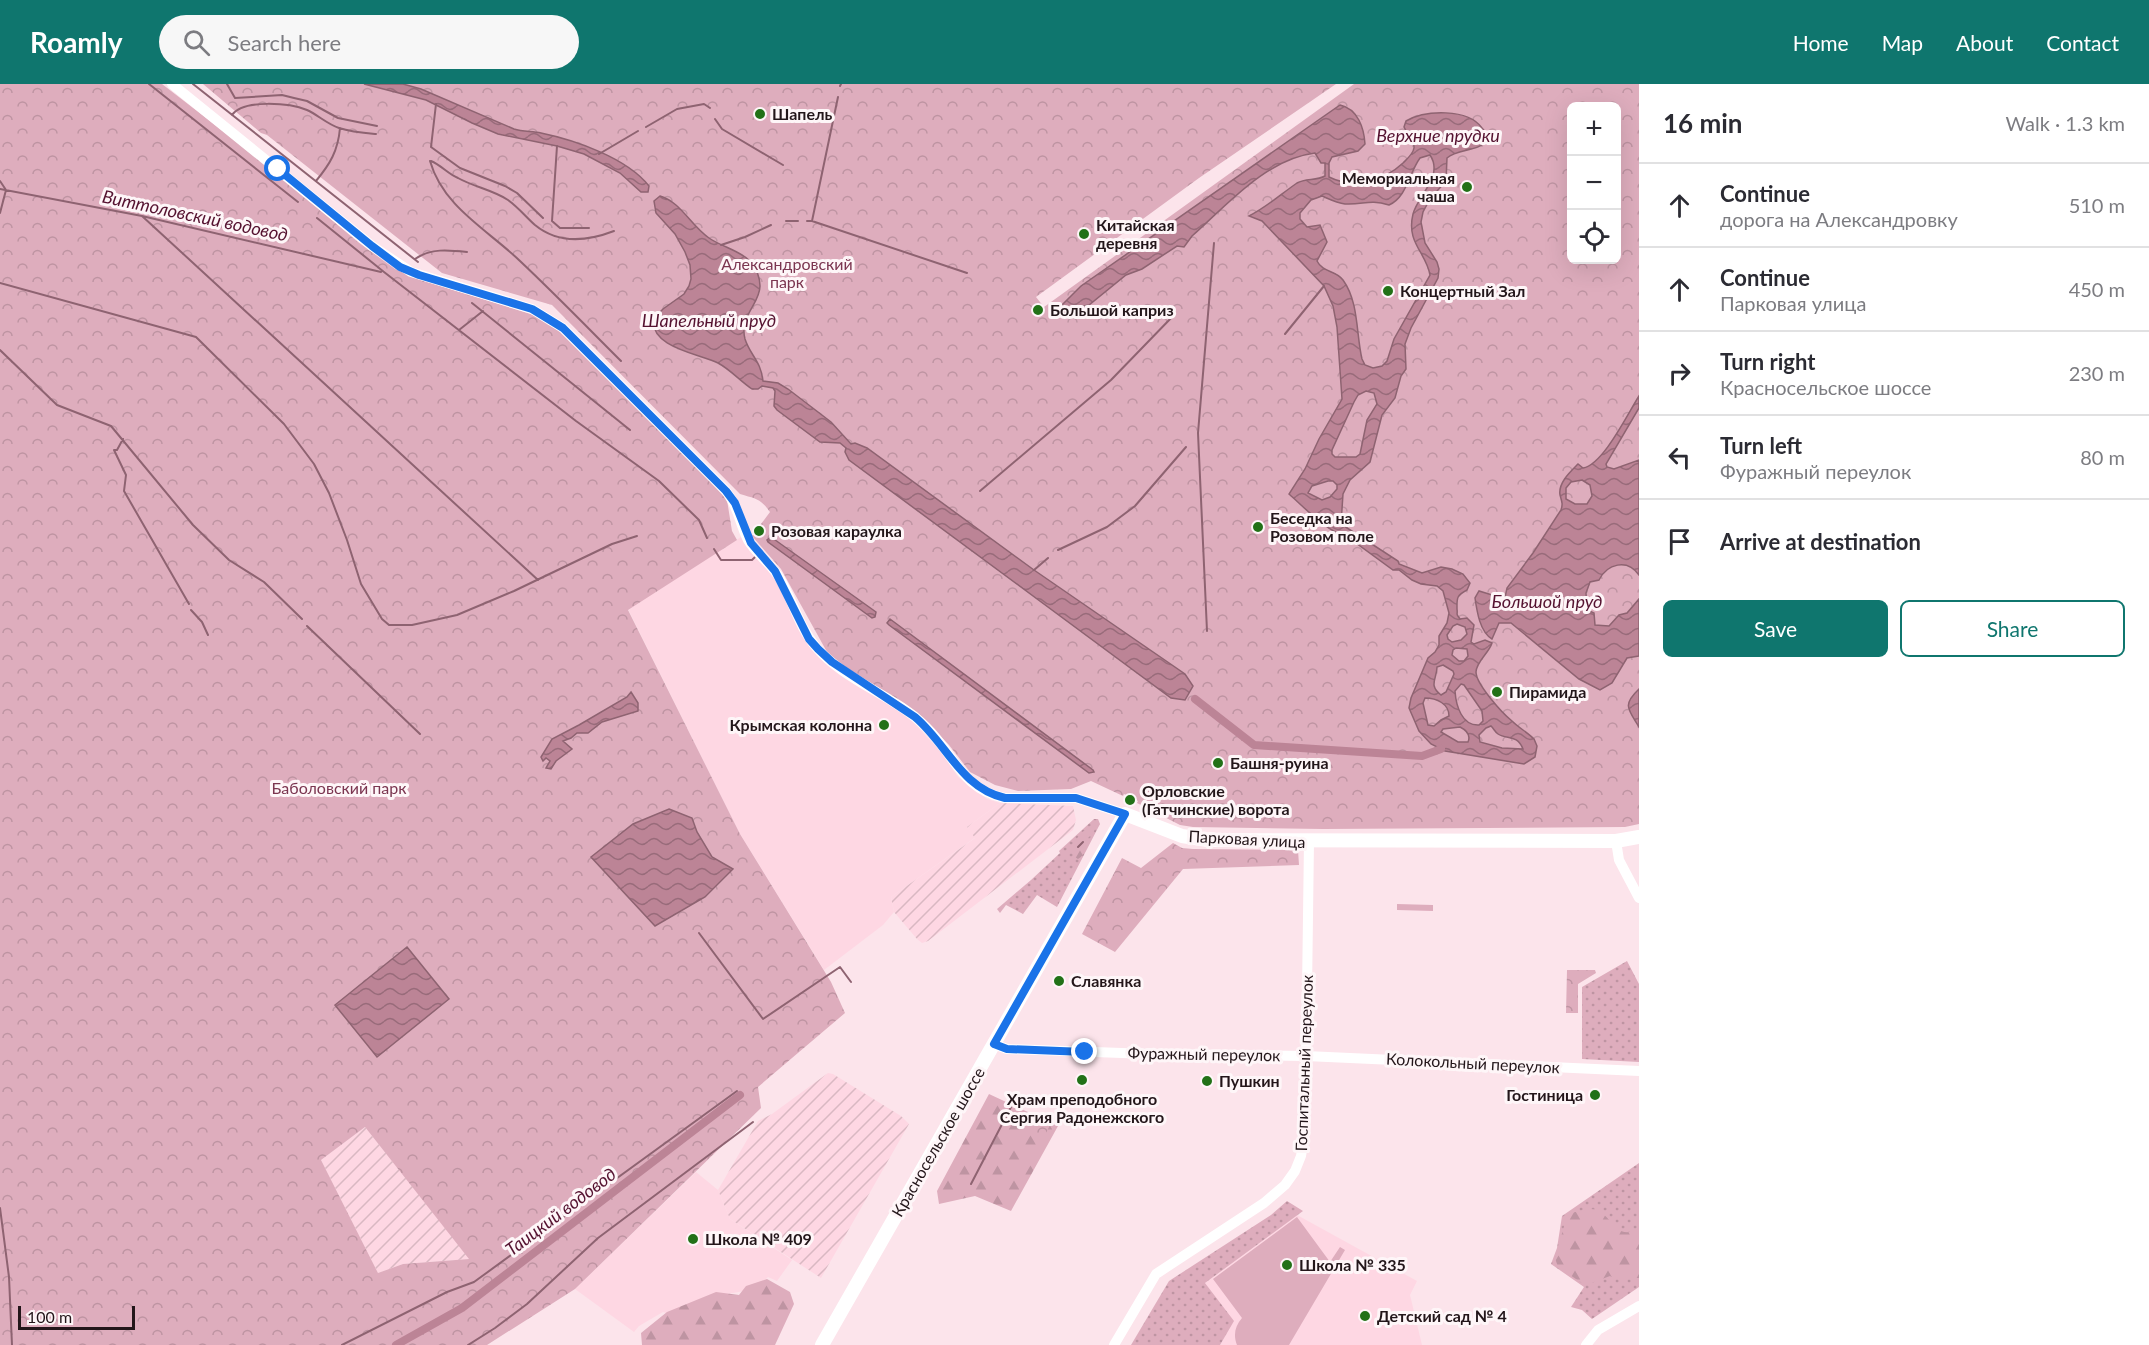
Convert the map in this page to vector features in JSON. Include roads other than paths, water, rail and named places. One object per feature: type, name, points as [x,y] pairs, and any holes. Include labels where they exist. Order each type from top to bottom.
[{"type":"main road","name":"Парковая улица","points":[[1125,814],[1194,839],[1616,841],[1639,837]]},
{"type":"main road","name":"Красносельское шоссе","points":[[822,1345],[1125,814]]},
{"type":"street","name":"Парковая улица","points":[[172,84],[400,267],[419,275],[532,309],[563,328],[726,491],[735,503],[751,543],[775,571],[809,639],[832,662],[915,717],[926,727],[961,773],[974,785],[995,796],[1005,798],[1076,798],[1125,814]]},
{"type":"street","name":"Госпитальный переулок","points":[[1114,1345],[1156,1274],[1264,1203],[1285,1185],[1295,1171],[1301,1156],[1304,1138],[1309,841]]},
{"type":"street","points":[[1616,841],[1618,860],[1639,898]]},
{"type":"street","name":"Фуражный переулок","points":[[994,1044],[1007,1049],[1026,1050],[1306,1056]]},
{"type":"street","name":"Колокольный переулок","points":[[1306,1056],[1639,1071]]},
{"type":"street","points":[[1586,1345],[1598,1330],[1639,1306]]},
{"type":"water","points":[[364,84],[403,84],[421,89],[514,129],[538,132],[584,145],[628,167],[649,186],[648,192],[641,192],[620,173],[584,154],[498,134],[426,100]]},
{"type":"water","name":"Верхние прудки","points":[[1340,105],[1356,115],[1365,144],[1358,151],[1332,157],[1329,163],[1329,177],[1338,181],[1358,183],[1378,179],[1407,159],[1413,152],[1414,145],[1404,127],[1406,121],[1414,117],[1435,113],[1457,114],[1467,117],[1482,128],[1486,137],[1483,144],[1447,158],[1446,181],[1430,199],[1423,212],[1421,222],[1425,243],[1437,262],[1438,278],[1405,344],[1406,369],[1401,376],[1395,398],[1382,415],[1370,462],[1350,480],[1343,494],[1341,524],[1398,561],[1399,564],[1422,573],[1441,567],[1463,574],[1470,583],[1467,590],[1458,598],[1457,615],[1460,619],[1467,618],[1474,625],[1471,642],[1474,644],[1485,640],[1492,643],[1478,665],[1477,677],[1502,712],[1534,739],[1537,746],[1535,757],[1524,764],[1445,751],[1431,744],[1419,731],[1409,708],[1428,658],[1439,645],[1439,636],[1447,623],[1449,613],[1443,591],[1437,586],[1412,580],[1399,570],[1393,570],[1349,538],[1324,525],[1289,494],[1342,399],[1337,327],[1333,306],[1324,286],[1262,221],[1249,216],[1297,183],[1325,176],[1325,163],[1321,163],[1315,153],[1280,164],[1248,185],[1192,236],[1184,247],[1177,246],[1142,269],[1126,275],[1089,305],[1067,309],[1062,305],[1081,286]],"holes":[[[1430,155],[1434,170],[1429,185],[1413,214],[1412,224],[1414,240],[1430,275],[1394,339],[1387,361],[1382,366],[1373,368],[1365,365],[1362,359],[1354,308],[1348,289],[1337,274],[1323,268],[1317,261],[1327,242],[1320,225],[1307,227],[1300,219],[1300,213],[1311,200],[1322,196],[1345,204],[1371,202],[1389,205],[1404,191],[1420,158]],[[1366,391],[1374,393],[1377,404],[1367,420],[1360,454],[1356,457],[1335,457],[1332,450],[1358,395]],[[1328,481],[1333,481],[1337,485],[1337,489],[1330,497],[1322,500],[1308,493],[1312,486]],[[1457,624],[1465,627],[1467,634],[1461,640],[1452,642],[1447,635],[1453,626]],[[1467,649],[1468,656],[1464,661],[1459,661],[1452,655],[1453,650]],[[1443,665],[1454,674],[1446,692],[1441,695],[1434,685],[1437,667]],[[1461,684],[1464,685],[1482,711],[1483,721],[1479,725],[1464,719],[1455,691]],[[1425,698],[1442,702],[1449,716],[1434,726],[1428,725],[1423,703]],[[1491,726],[1501,736],[1518,741],[1523,749],[1502,748],[1480,742],[1479,735]],[[1460,727],[1464,730],[1468,735],[1468,742],[1458,742],[1441,732],[1443,729]]]},
{"type":"water","name":"Шапельный пруд","points":[[660,196],[674,203],[709,238],[741,254],[754,266],[759,279],[759,293],[747,317],[744,331],[745,339],[758,363],[763,381],[778,383],[788,389],[831,422],[851,444],[855,443],[867,448],[1034,570],[1185,674],[1193,686],[1185,700],[1171,698],[849,460],[845,452],[846,448],[840,443],[820,442],[777,410],[774,406],[775,391],[773,388],[762,386],[752,389],[718,363],[677,348],[659,336],[654,328],[654,318],[684,294],[691,279],[690,265],[685,252],[675,234],[656,213],[654,201]]},
{"type":"water","name":"Большой пруд","points":[[1639,396],[1639,408],[1606,464],[1607,467],[1614,469],[1639,460],[1639,575],[1629,566],[1612,567],[1599,580],[1590,582],[1586,593],[1587,610],[1594,613],[1595,625],[1609,626],[1619,615],[1627,613],[1639,599],[1639,656],[1627,658],[1612,683],[1600,690],[1579,679],[1511,623],[1499,623],[1492,639],[1482,627],[1475,598],[1479,591],[1492,595],[1496,593],[1498,603],[1504,602],[1507,588],[1561,510],[1560,491],[1565,478],[1578,464],[1583,468],[1599,458]],"holes":[[[1582,480],[1590,485],[1592,496],[1587,504],[1575,504],[1566,499],[1566,488],[1571,482]]]},
{"type":"water","points":[[771,537],[876,612],[875,617],[872,618],[768,542],[767,540]]},
{"type":"water","points":[[890,619],[1094,772],[1089,773],[889,625],[887,623]]},
{"type":"water","points":[[1639,689],[1639,727],[1628,707],[1630,699]]},
{"type":"water","points":[[631,692],[638,703],[638,711],[602,722],[588,733],[577,733],[563,741],[572,749],[556,761],[551,769],[546,768],[550,761],[546,758],[543,761],[541,757],[552,739],[627,697]]},
{"type":"water","points":[[669,809],[692,818],[697,832],[712,857],[733,869],[705,897],[655,926],[591,857],[633,824]]},
{"type":"water","points":[[407,947],[449,999],[377,1057],[335,1005]]},
{"type":"waterway","points":[[149,84],[298,202]]},
{"type":"waterway","points":[[193,84],[418,262]]},
{"type":"waterway","points":[[227,84],[235,98],[282,95],[307,101],[338,118],[377,126]]},
{"type":"waterway","points":[[812,221],[838,97]]},
{"type":"waterway","points":[[232,115],[246,106],[279,104],[307,110],[339,128],[376,134]]},
{"type":"waterway","points":[[436,104],[431,147],[460,168],[517,193],[543,218]]},
{"type":"waterway","points":[[646,127],[677,109],[704,104],[710,108]]},
{"type":"waterway","points":[[715,119],[722,129],[783,165]]},
{"type":"waterway","points":[[316,181],[332,157],[340,128]]},
{"type":"waterway","points":[[599,154],[638,131]]},
{"type":"waterway","points":[[557,146],[552,221],[560,228],[589,228]]},
{"type":"waterway","points":[[430,161],[436,177],[456,205],[520,261],[621,361]]},
{"type":"waterway","points":[[431,161],[454,176],[508,200],[535,225],[553,235],[584,239],[614,231]]},
{"type":"waterway","points":[[0,181],[6,190],[0,213]]},
{"type":"waterway","name":"Виттоловский водовод","points":[[0,189],[142,216],[381,272]]},
{"type":"waterway","points":[[142,216],[538,580]]},
{"type":"waterway","points":[[317,218],[576,421],[659,481],[699,520],[707,538]]},
{"type":"waterway","points":[[786,221],[798,221]]},
{"type":"waterway","points":[[807,221],[967,273]]},
{"type":"waterway","points":[[721,245],[771,225]]},
{"type":"waterway","points":[[1207,631],[1198,433],[1214,243]]},
{"type":"waterway","points":[[415,259],[433,251],[467,252]]},
{"type":"waterway","points":[[0,283],[196,337],[284,424],[314,464],[329,493],[361,584],[382,619],[389,625],[412,625],[457,615],[514,591],[612,544],[637,536]]},
{"type":"waterway","points":[[1285,334],[1324,286]]},
{"type":"waterway","points":[[472,303],[630,430]]},
{"type":"waterway","points":[[459,330],[483,311]]},
{"type":"waterway","points":[[980,491],[1111,380],[1174,315]]},
{"type":"waterway","points":[[0,350],[57,405],[111,426],[193,525],[229,560],[264,582],[302,619]]},
{"type":"waterway","points":[[123,439],[117,450],[114,450],[126,475],[124,491],[189,604]]},
{"type":"waterway","points":[[1058,550],[1107,527],[1135,506],[1186,447]]},
{"type":"waterway","points":[[714,549],[721,560],[752,560],[755,557]]},
{"type":"waterway","points":[[1034,570],[1048,558]]},
{"type":"waterway","points":[[191,610],[202,622],[208,635]]},
{"type":"waterway","points":[[307,626],[420,734]]},
{"type":"waterway","points":[[1195,699],[1254,745],[1422,756],[1441,749]]},
{"type":"waterway","name":"Таицкий водовод","points":[[1078,847],[1083,842]]},
{"type":"waterway","points":[[699,933],[763,1019],[840,967],[851,982]]},
{"type":"waterway","points":[[342,1345],[447,1292],[474,1282],[737,1091]]},
{"type":"waterway","name":"Таицкий водовод","points":[[396,1345],[462,1308],[740,1095]]},
{"type":"waterway","points":[[971,1184],[1011,1107]]},
{"type":"waterway","points":[[468,1345],[527,1304],[598,1238],[753,1122]]},
{"type":"waterway","points":[[0,1208],[9,1277],[12,1345]]},
{"type":"place","name":"Шапель","points":[[760,114]]},
{"type":"place","name":"Мемориальная чаша","points":[[1467,187]]},
{"type":"place","name":"Китайская деревня","points":[[1084,234]]},
{"type":"place","name":"Концертный Зал","points":[[1388,291]]},
{"type":"place","name":"Большой каприз","points":[[1038,310]]},
{"type":"place","name":"Беседка на Розовом поле","points":[[1258,527]]},
{"type":"place","name":"Розовая караулка","points":[[759,531]]},
{"type":"place","name":"Пирамида","points":[[1497,692]]},
{"type":"place","name":"Крымская колонна","points":[[884,725]]},
{"type":"place","name":"Башня-руина","points":[[1218,763]]},
{"type":"place","name":"Орловские (Гатчинские) ворота","points":[[1130,800]]},
{"type":"place","name":"Славянка","points":[[1059,981]]},
{"type":"place","name":"Храм преподобного Сергия Радонежского","points":[[1082,1080]]},
{"type":"place","name":"Пушкин","points":[[1207,1081]]},
{"type":"place","name":"Гостиница","points":[[1595,1095]]},
{"type":"place","name":"Школа № 409","points":[[693,1239]]},
{"type":"place","name":"Школа № 335","points":[[1287,1265]]},
{"type":"place","name":"Детский сад № 4","points":[[1365,1316]]},
{"type":"park label","name":"Александровский парк","points":[[787,273]]},
{"type":"park label","name":"Баболовский парк","points":[[339,788]]}]
